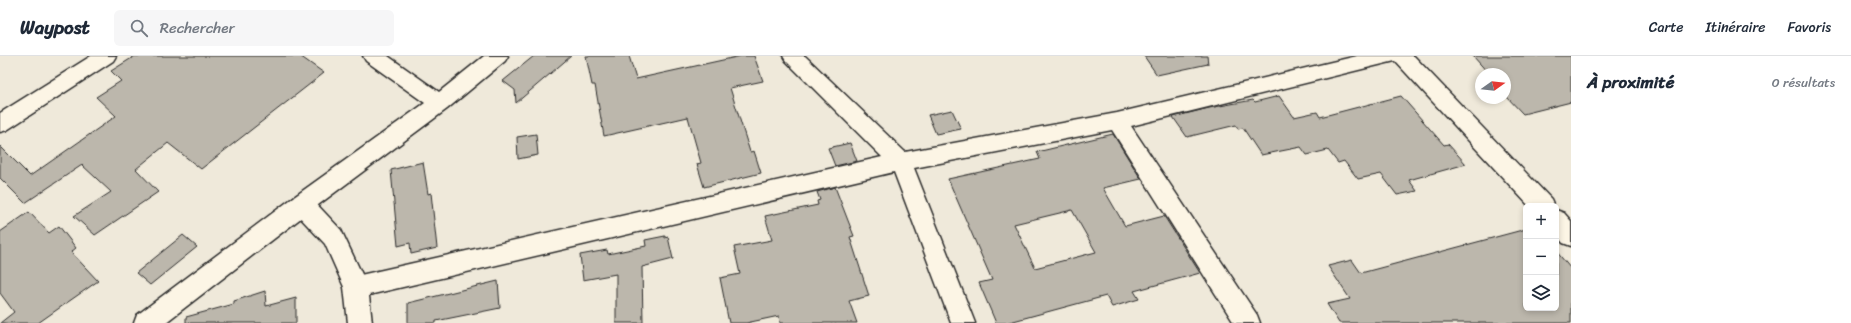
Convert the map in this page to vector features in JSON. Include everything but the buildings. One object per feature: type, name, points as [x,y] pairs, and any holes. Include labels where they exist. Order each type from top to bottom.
[{"type":"street","points":[[0,124],[106,56]]},
{"type":"street","points":[[373,56],[440,103]]},
{"type":"street","points":[[146,323],[302,204],[440,103],[498,56]]},
{"type":"street","points":[[793,56],[901,162],[963,323]]},
{"type":"street","points":[[356,287],[901,162],[1117,122],[1388,56]]},
{"type":"street","points":[[1402,56],[1540,203]]},
{"type":"street","points":[[1117,122],[1248,323]]},
{"type":"street","points":[[302,204],[333,237],[356,287],[360,323]]},
{"type":"street","points":[[1559,223],[1571,236]]}]
